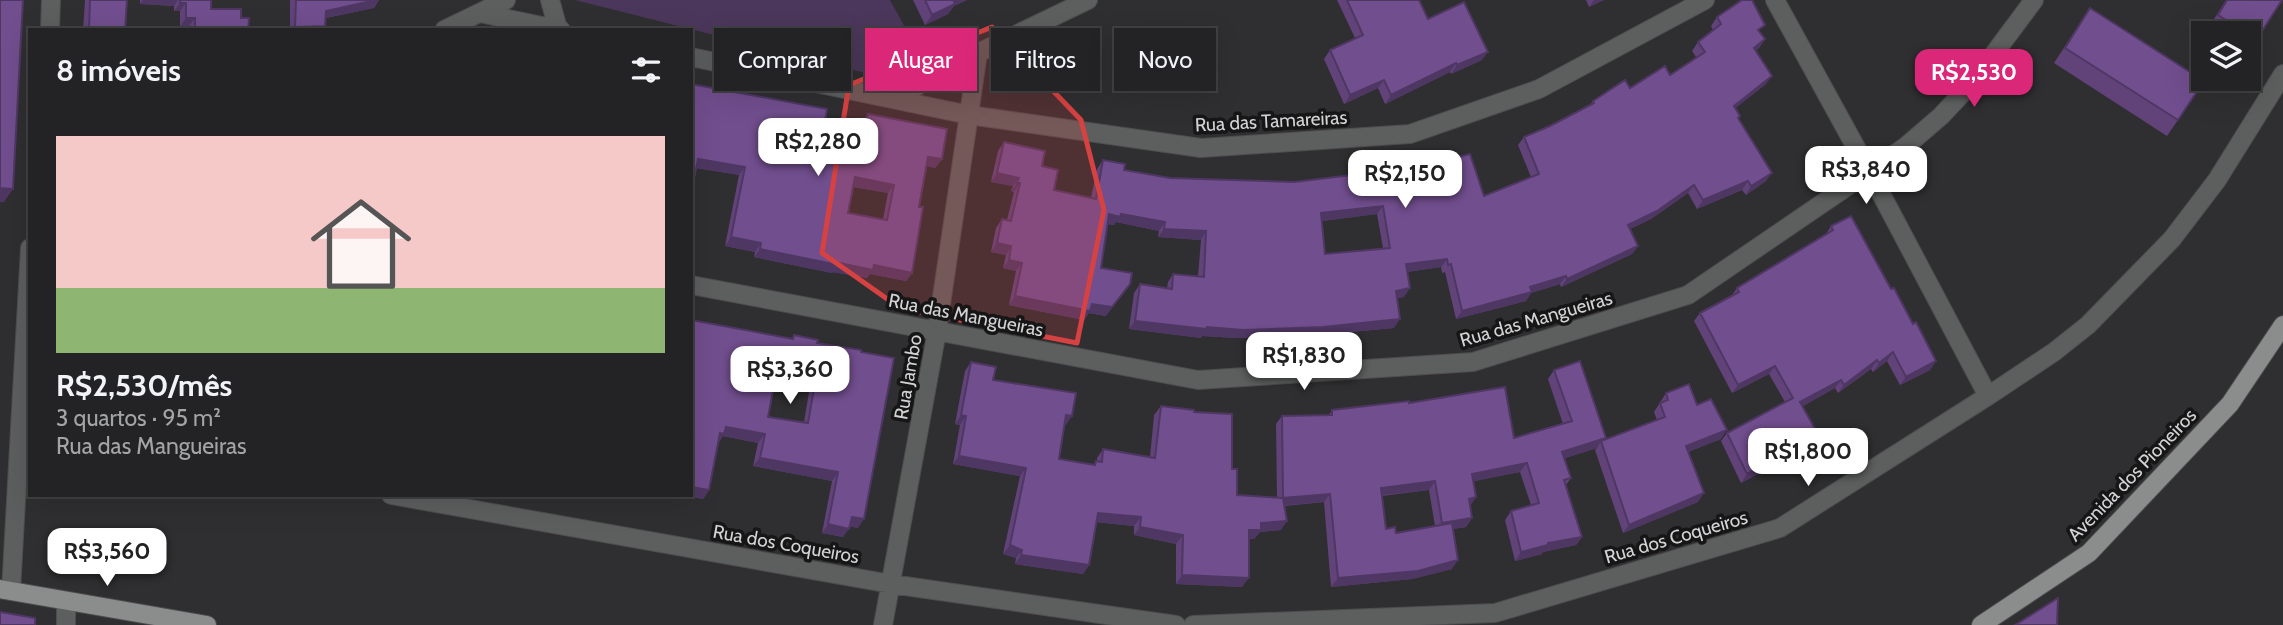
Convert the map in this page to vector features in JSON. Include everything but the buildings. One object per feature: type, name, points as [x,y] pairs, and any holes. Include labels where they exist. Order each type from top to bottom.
[{"type":"main road","name":"Avenida dos Pioneiros","points":[[1981,625],[2089,552],[2230,404],[2283,325]]},
{"type":"main road","points":[[5,590],[207,625]]},
{"type":"street","points":[[50,28],[51,0]]},
{"type":"street","points":[[448,28],[506,0]]},
{"type":"street","points":[[550,0],[560,28]]},
{"type":"street","points":[[893,99],[978,52],[1087,0]]},
{"type":"street","name":"Rua das Tamareiras","points":[[693,57],[969,115],[1201,148],[1410,134],[1539,89],[1705,0]]},
{"type":"street","points":[[1775,0],[1989,396]]},
{"type":"street","name":"Rua das Mangueiras","points":[[693,285],[1198,380],[1473,362],[1688,295],[1905,147],[1941,116],[1973,82],[2034,0]]},
{"type":"street","points":[[480,13],[555,28]]},
{"type":"street","name":"Rua Jambo","points":[[883,625],[937,331],[978,52]]},
{"type":"street","name":"Rua dos Coqueiros","points":[[1193,625],[1495,613],[1780,528],[1989,396],[2054,352],[2088,325],[2172,239],[2217,180],[2283,74]]},
{"type":"street","points":[[5,590],[24,429],[28,308]]},
{"type":"street","points":[[0,424],[24,429]]},
{"type":"street","name":"Rua dos Coqueiros","points":[[402,497],[891,584],[1176,625]]},
{"type":"street","points":[[66,601],[66,625]]},
{"type":"highlighted area","points":[[992,27],[1081,120],[1104,210],[1077,343],[900,308],[822,253],[849,85]]},
{"type":"shaded area","points":[[575,0],[890,0],[905,28],[865,28],[865,73],[851,69],[851,28],[714,28],[714,35]]}]
